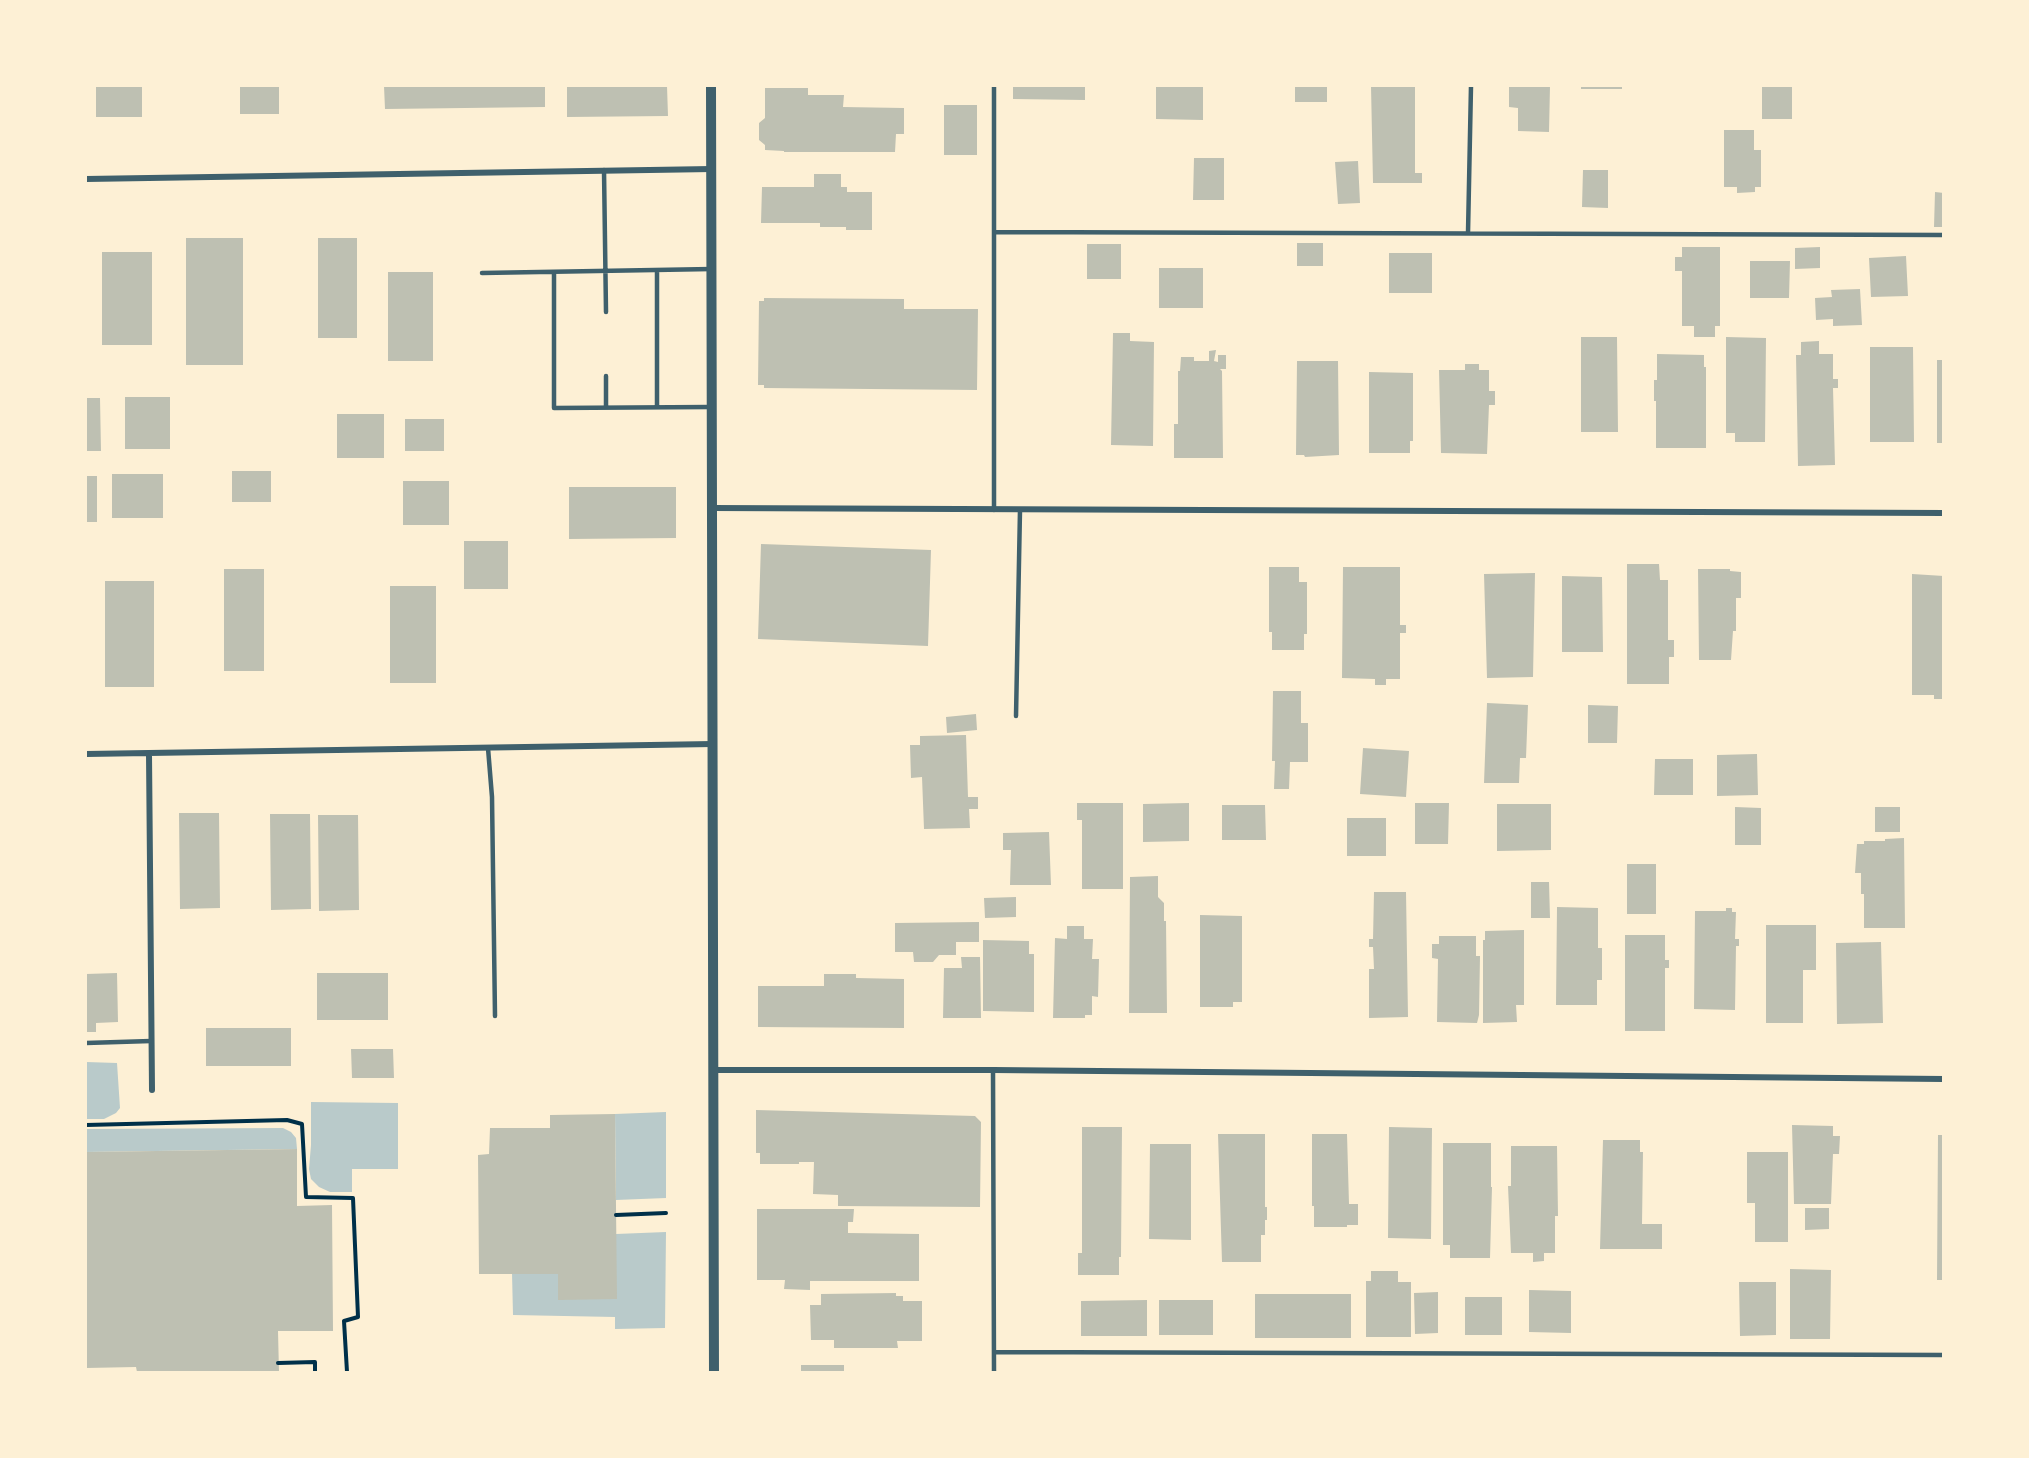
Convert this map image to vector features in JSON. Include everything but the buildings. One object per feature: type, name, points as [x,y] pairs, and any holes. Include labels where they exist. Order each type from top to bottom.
[{"type":"street","points":[[711,86],[714,1372]]},
{"type":"street","points":[[86,179],[712,169]]},
{"type":"street","points":[[712,508],[1944,513]]},
{"type":"street","points":[[86,754],[713,744]]},
{"type":"street","points":[[149,754],[152,1090]]},
{"type":"street","points":[[713,1071],[1944,1078]]},
{"type":"lane","points":[[994,86],[994,510]]},
{"type":"lane","points":[[1468,233],[1471,86]]},
{"type":"lane","points":[[604,171],[606,312]]},
{"type":"lane","points":[[994,232],[1944,235]]},
{"type":"lane","points":[[482,273],[712,269]]},
{"type":"lane","points":[[657,271],[657,407]]},
{"type":"lane","points":[[554,273],[554,408],[712,407]]},
{"type":"lane","points":[[606,376],[606,407]]},
{"type":"lane","points":[[1016,716],[1020,510]]},
{"type":"lane","points":[[488,748],[492,797],[495,1016]]},
{"type":"lane","points":[[86,1043],[151,1041]]},
{"type":"lane","points":[[993,1071],[994,1372]]},
{"type":"lane","points":[[994,1352],[1944,1355]]},
{"type":"path","points":[[86,1125],[287,1120],[302,1124],[306,1197],[353,1198],[358,1317],[344,1321],[347,1372]]},
{"type":"path","points":[[311,1198],[311,1206]]},
{"type":"path","points":[[616,1215],[666,1213]]},
{"type":"path","points":[[278,1363],[315,1362],[315,1372]]},
{"type":"shaded area","points":[[86,1062],[117,1063],[120,1108],[116,1113],[104,1119],[86,1119]]},
{"type":"shaded area","points":[[311,1102],[398,1103],[398,1169],[352,1169],[352,1192],[330,1192],[319,1187],[311,1179],[309,1169]]},
{"type":"shaded area","points":[[666,1112],[666,1198],[616,1200],[615,1114]]},
{"type":"shaded area","points":[[283,1128],[296,1138],[297,1149],[86,1152],[86,1129]]},
{"type":"shaded area","points":[[666,1232],[665,1328],[615,1329],[615,1317],[513,1315],[512,1273],[616,1234]]}]
